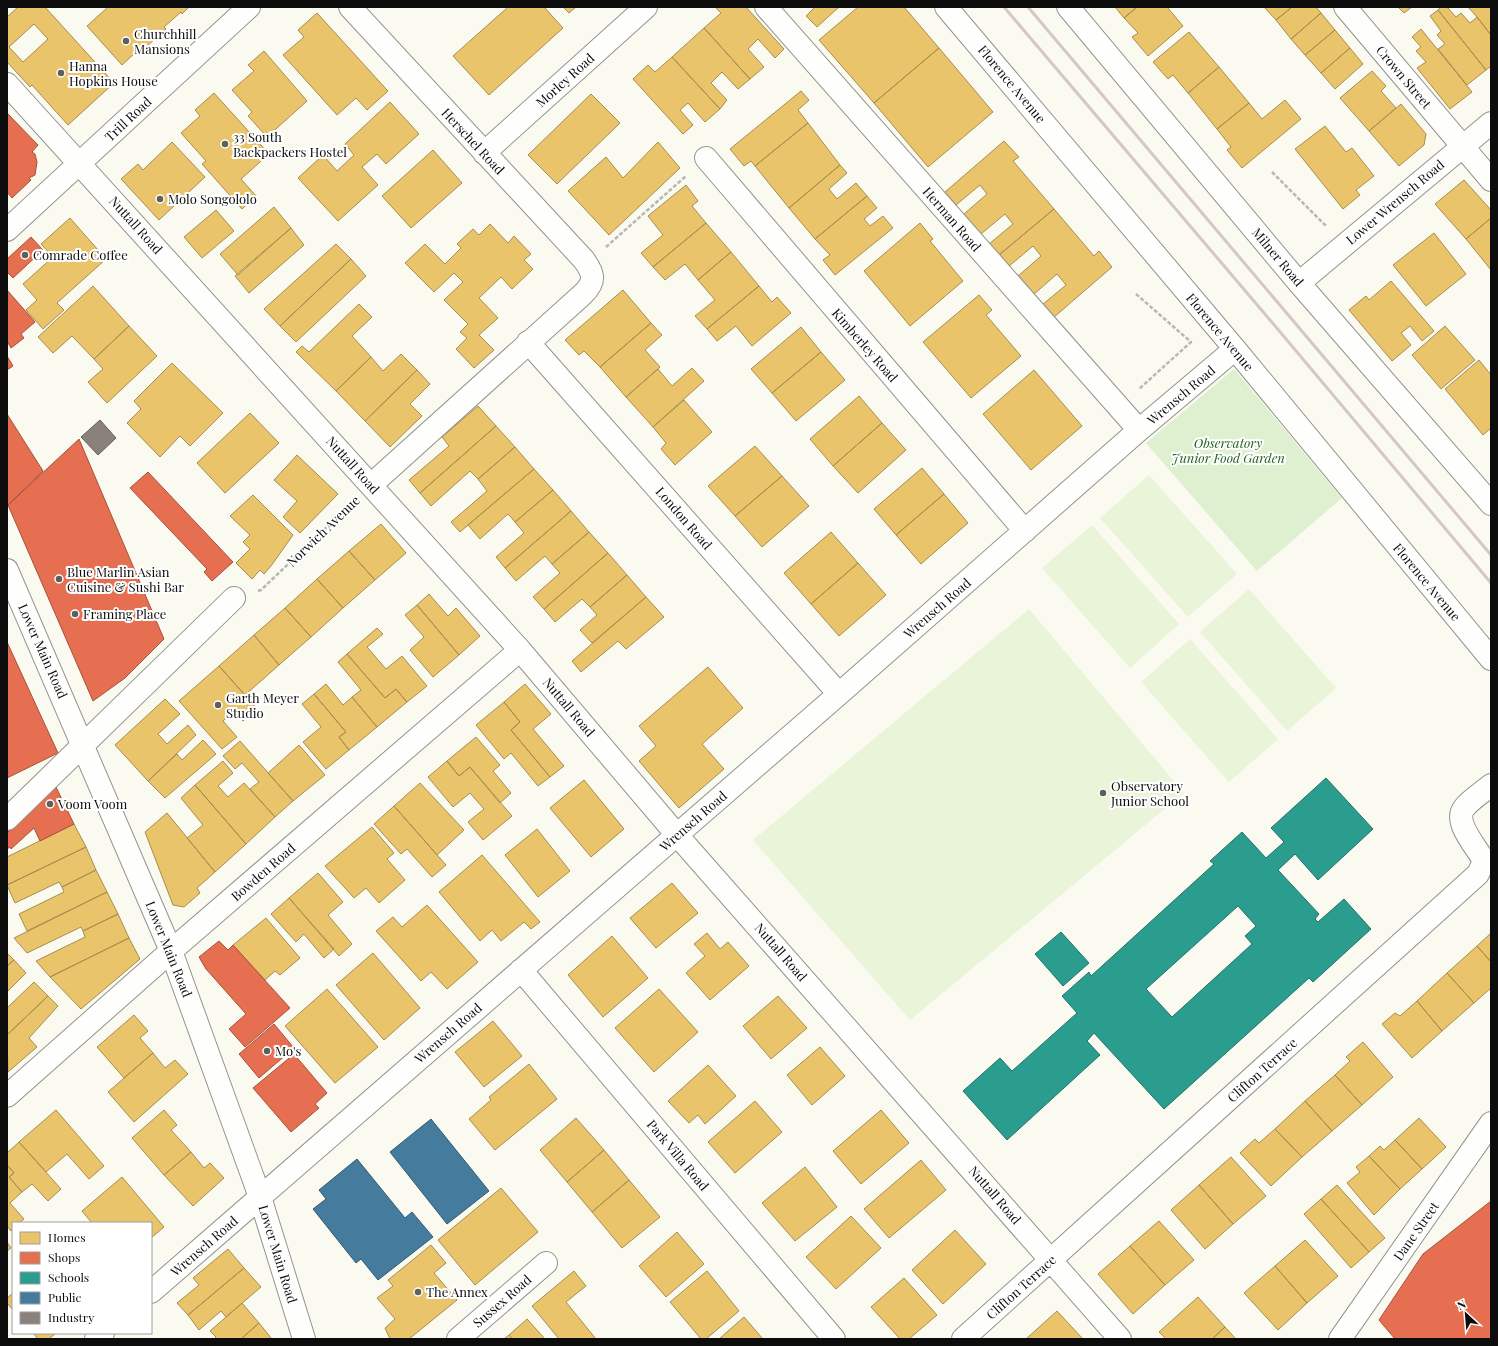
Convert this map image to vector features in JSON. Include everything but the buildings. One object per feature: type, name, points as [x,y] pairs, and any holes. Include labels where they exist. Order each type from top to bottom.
[{"type":"street","name":"Trill Road","points":[[7,230],[249,7]]},
{"type":"street","name":"Herschel Road","points":[[350,7],[588,269]]},
{"type":"street","name":"Morley Road","points":[[484,153],[646,7]]},
{"type":"street","name":"Herman Road","points":[[766,7],[1139,430]]},
{"type":"street","name":"Florence Avenue","points":[[946,7],[1235,350],[1491,659]]},
{"type":"street","name":"Milner Road","points":[[1068,7],[1299,283],[1491,504]]},
{"type":"street","name":"Crown Street","points":[[1345,7],[1491,180]]},
{"type":"street","name":"Nuttall Road","points":[[7,84],[520,650],[677,835],[1120,1339]]},
{"type":"street","name":"Lower Wrensch Road","points":[[1299,283],[1491,123]]},
{"type":"street","name":"Kimberley Road","points":[[706,158],[1025,531]]},
{"type":"street","name":"Norwich Avenue","points":[[371,485],[590,286],[588,269]]},
{"type":"street","name":"London Road","points":[[528,342],[839,694]]},
{"type":"street","name":"Wrensch Road","points":[[152,1291],[839,694],[1139,430],[1235,350]]},
{"type":"street","name":"Lower Main Road","points":[[7,570],[171,951],[260,1197],[304,1339]]},
{"type":"street","points":[[7,819],[84,746],[234,598]]},
{"type":"street","name":"Bowden Road","points":[[7,1096],[171,951],[520,650]]},
{"type":"street","name":"Clifton Terrace","points":[[963,1339],[1478,874],[1484,861],[1478,848],[1465,830],[1460,818],[1464,808],[1491,785]]},
{"type":"street","name":"Park Villa Road","points":[[521,970],[834,1339]]},
{"type":"street","name":"Dane Street","points":[[1340,1339],[1491,1123]]},
{"type":"street","name":"Sussex Road","points":[[458,1339],[546,1264]]},
{"type":"path","points":[[588,269],[599,254],[706,158]]},
{"type":"path","points":[[1272,172],[1344,244]]},
{"type":"path","points":[[1118,407],[1191,342],[1136,294]]},
{"type":"path","name":"Norwich Avenue","points":[[234,598],[261,590],[371,485]]},
{"type":"green space","name":"Observatory Junior Food Garden","points":[[1234,369],[1342,498],[1257,571],[1146,443]]},
{"type":"green space","points":[[1149,475],[1237,574],[1188,617],[1100,518]]},
{"type":"green space","points":[[1092,525],[1179,624],[1130,668],[1042,568]]},
{"type":"green space","points":[[1249,589],[1336,688],[1287,731],[1200,632]]},
{"type":"green space","points":[[1029,609],[1184,793],[910,1020],[753,840]]},
{"type":"green space","points":[[1190,639],[1278,739],[1229,782],[1141,682]]},
{"type":"railway","points":[[1004,7],[1491,583]]},
{"type":"railway","points":[[1028,7],[1491,555]]},
{"type":"place","name":"Churchhill Mansions","points":[[126,41]]},
{"type":"place","name":"Hanna Hopkins House","points":[[61,73]]},
{"type":"place","name":"33 South Backpackers Hostel","points":[[225,144]]},
{"type":"place","name":"Molo Songololo","points":[[160,199]]},
{"type":"place","name":"Comrade Coffee","points":[[25,255]]},
{"type":"place","name":"Blue Marlin Asian Cuisine & Sushi Bar","points":[[59,579]]},
{"type":"place","name":"Framing Place","points":[[75,614]]},
{"type":"place","name":"Garth Meyer Studio","points":[[218,705]]},
{"type":"place","name":"Observatory Junior School","points":[[1103,793]]},
{"type":"place","name":"Voom Voom","points":[[50,804]]},
{"type":"place","name":"Mo's","points":[[267,1051]]},
{"type":"place","name":"The Annex","points":[[418,1292]]}]
